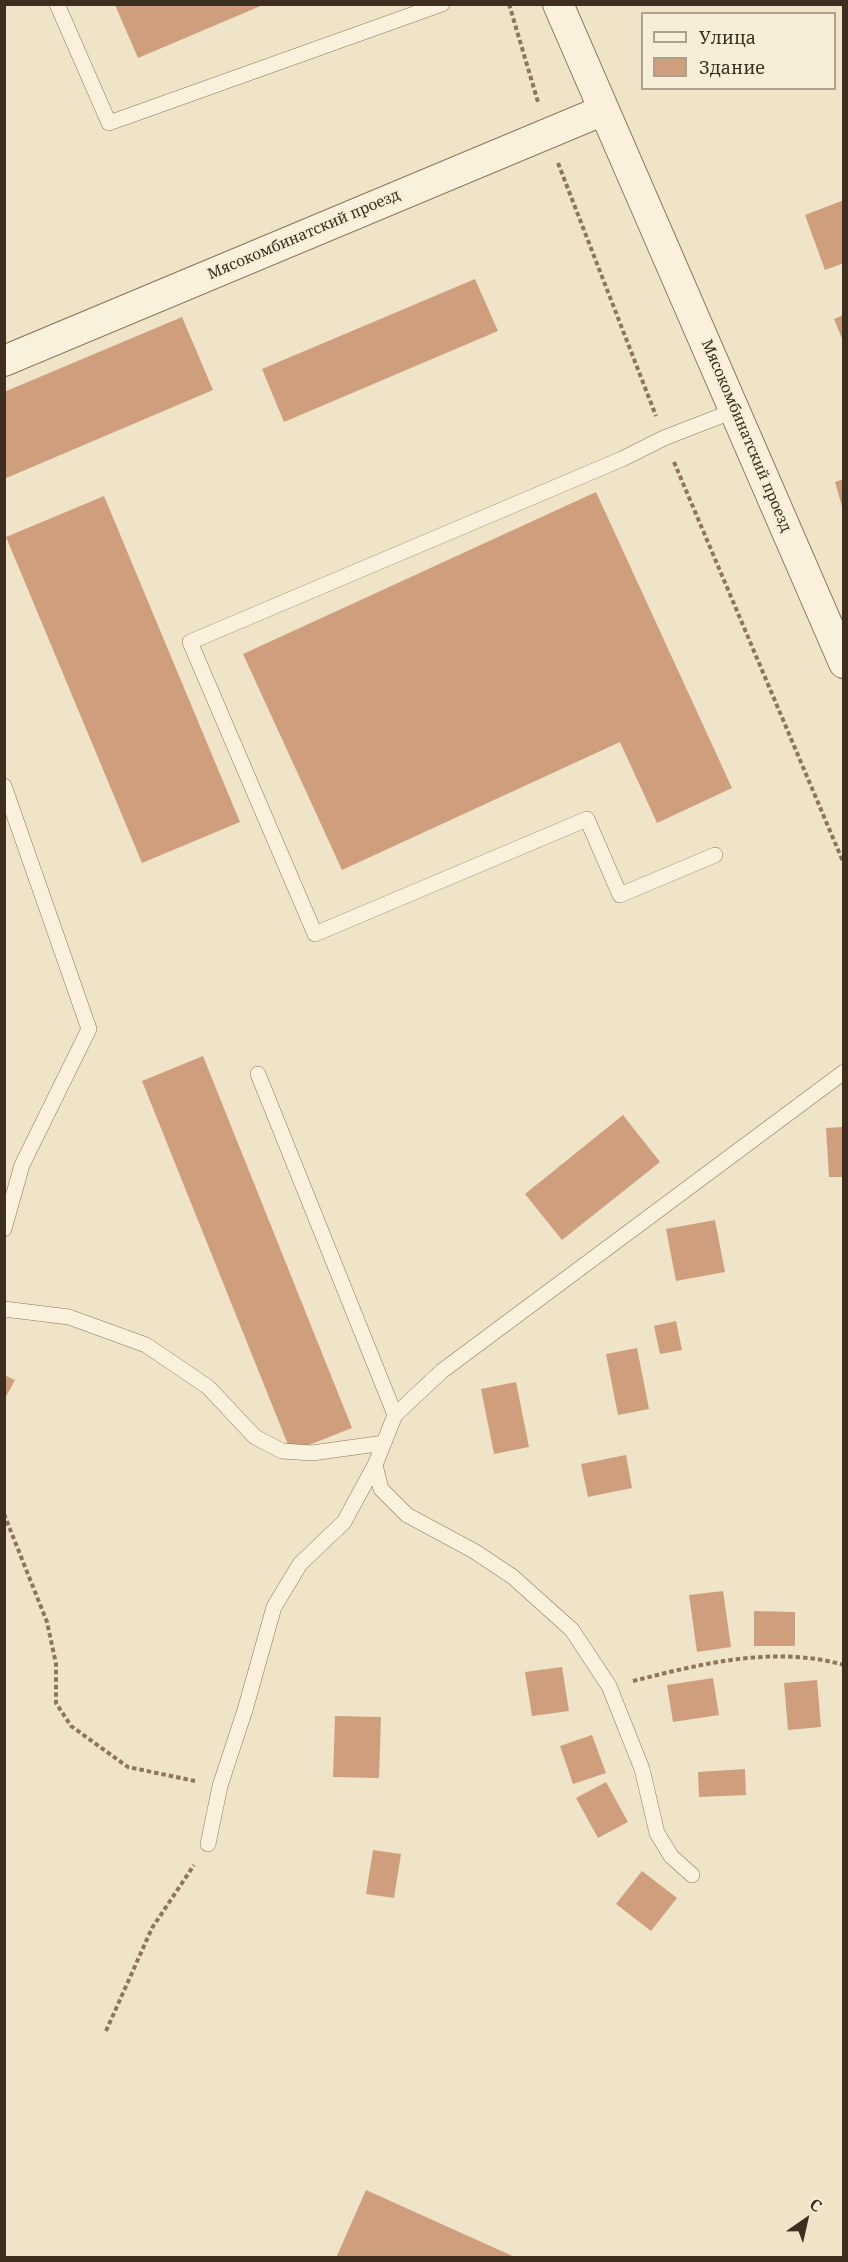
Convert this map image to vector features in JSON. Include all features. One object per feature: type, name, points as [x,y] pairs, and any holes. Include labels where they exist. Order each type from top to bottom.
[{"type":"street","name":"Мясокомбинатский проезд","points":[[558,4],[736,410],[843,663]]},
{"type":"street","name":"Мясокомбинатский проезд","points":[[4,361],[604,110]]},
{"type":"lane","points":[[57,4],[109,123],[442,4]]},
{"type":"lane","points":[[715,855],[620,896],[587,819],[315,934],[190,642],[622,459],[664,438],[736,410]]},
{"type":"lane","points":[[4,786],[89,1029],[22,1166],[4,1228]]},
{"type":"lane","points":[[208,1844],[220,1786],[245,1710],[274,1607],[300,1564],[344,1522],[375,1465],[395,1415],[442,1371],[843,1072]]},
{"type":"lane","points":[[258,1074],[395,1415]]},
{"type":"lane","points":[[4,1309],[69,1317],[146,1345],[208,1387],[255,1437],[282,1450],[312,1453],[384,1443]]},
{"type":"lane","points":[[375,1465],[381,1489],[407,1515],[474,1551],[513,1577],[572,1629],[609,1686],[642,1769],[657,1833],[671,1857],[692,1875]]},
{"type":"path","points":[[4,1514],[47,1622],[56,1664],[56,1704],[71,1726],[128,1767],[220,1786]]},
{"type":"path","points":[[609,1686],[706,1663],[779,1656],[843,1665]]},
{"type":"path","points":[[106,2031],[152,1928],[208,1844]]},
{"type":"building","points":[[115,5],[263,5],[138,58]]},
{"type":"building","points":[[844,200],[844,263],[825,270],[805,215]]},
{"type":"building","points":[[475,279],[498,331],[284,422],[262,369]]},
{"type":"building","points":[[844,315],[844,341],[843,341],[834,319]]},
{"type":"building","points":[[182,317],[213,390],[4,479],[4,392]]},
{"type":"building","points":[[844,479],[844,510],[843,510],[835,482]]},
{"type":"building","points":[[596,492],[732,788],[657,823],[620,742],[342,870],[243,654]]},
{"type":"building","points":[[104,496],[240,822],[142,863],[6,537]]},
{"type":"building","points":[[203,1056],[352,1428],[291,1452],[142,1081]]},
{"type":"building","points":[[623,1115],[660,1162],[562,1240],[525,1194]]},
{"type":"building","points":[[844,1127],[844,1177],[829,1177],[826,1128]]},
{"type":"building","points":[[715,1220],[725,1272],[676,1281],[666,1229]]},
{"type":"building","points":[[676,1321],[682,1350],[660,1354],[654,1326]]},
{"type":"building","points":[[637,1348],[649,1409],[618,1415],[606,1354]]},
{"type":"building","points":[[4,1375],[15,1380],[4,1400]]},
{"type":"building","points":[[516,1382],[529,1447],[494,1454],[481,1389]]},
{"type":"building","points":[[626,1455],[632,1488],[588,1497],[581,1464]]},
{"type":"building","points":[[723,1591],[731,1647],[697,1652],[689,1595]]},
{"type":"building","points":[[754,1611],[795,1612],[795,1646],[754,1646]]},
{"type":"building","points":[[562,1667],[569,1711],[532,1716],[525,1672]]},
{"type":"building","points":[[713,1678],[719,1715],[673,1722],[667,1685]]},
{"type":"building","points":[[817,1680],[821,1727],[788,1730],[784,1683]]},
{"type":"building","points":[[335,1716],[381,1717],[379,1778],[333,1777]]},
{"type":"building","points":[[592,1735],[606,1773],[573,1784],[560,1746]]},
{"type":"building","points":[[745,1769],[746,1795],[699,1797],[698,1772]]},
{"type":"building","points":[[606,1782],[628,1822],[598,1838],[576,1798]]},
{"type":"building","points":[[373,1850],[401,1854],[394,1898],[366,1894]]},
{"type":"building","points":[[642,1871],[677,1898],[651,1931],[616,1904]]},
{"type":"building","points":[[366,2190],[517,2258],[336,2258]]}]
